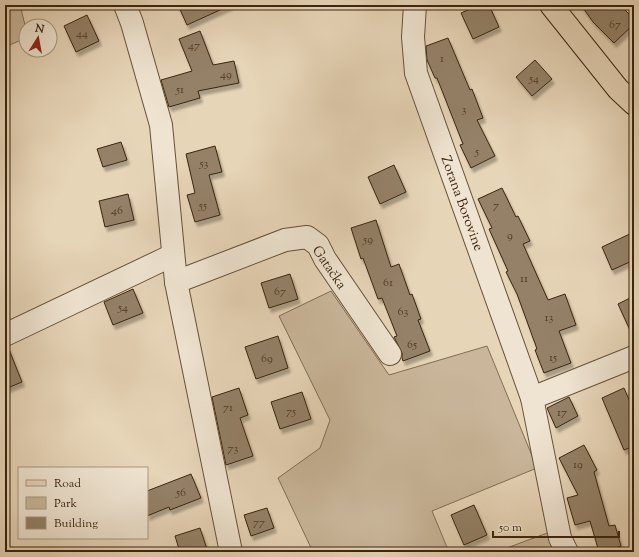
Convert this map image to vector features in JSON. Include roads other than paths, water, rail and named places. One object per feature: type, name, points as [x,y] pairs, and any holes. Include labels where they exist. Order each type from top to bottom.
[{"type":"main road","points":[[551,5],[618,89],[634,104]]},
{"type":"street","points":[[125,5],[132,23],[161,125],[176,282],[231,552]]},
{"type":"street","name":"Zorana Borovine","points":[[415,5],[413,37],[416,73],[532,398],[560,538],[567,552]]},
{"type":"street","name":"Gatačka","points":[[176,282],[285,240],[308,236],[318,245],[325,259],[390,354]]},
{"type":"street","points":[[5,335],[173,255]]},
{"type":"street","points":[[532,398],[634,357]]}]
